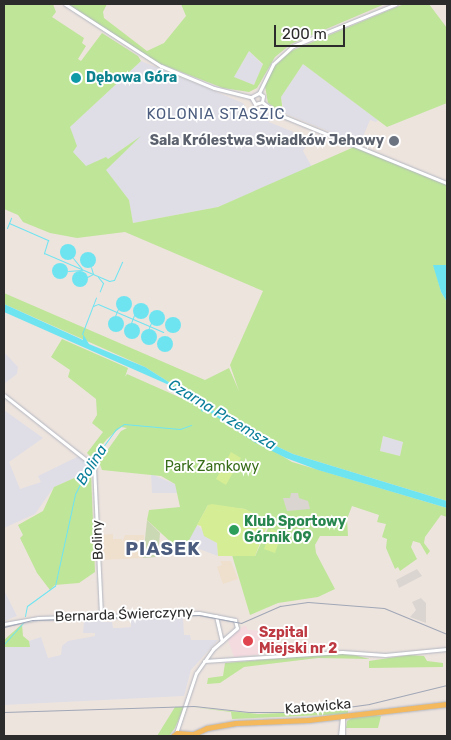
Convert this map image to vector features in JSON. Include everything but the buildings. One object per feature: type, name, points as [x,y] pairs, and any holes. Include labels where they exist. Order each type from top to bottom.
[{"type":"main road","name":"Katowicka","points":[[174,735],[190,735],[236,723],[334,718],[342,720],[350,716],[447,704]]},
{"type":"street","points":[[65,4],[161,66],[214,88],[251,97],[260,93],[274,64],[293,46],[396,4]]},
{"type":"street","points":[[260,93],[263,96],[262,102]]},
{"type":"street","points":[[251,97],[255,104],[262,102]]},
{"type":"street","points":[[262,102],[280,115],[447,183]]},
{"type":"street","name":"Boliny","points":[[4,395],[93,465],[101,616]]},
{"type":"street","name":"Bernarda Świerczyny","points":[[4,624],[21,619],[101,616],[223,617]]},
{"type":"street","points":[[216,616],[219,621],[222,641]]},
{"type":"street","points":[[174,735],[180,725],[196,672],[210,653],[237,628],[235,620],[223,617],[219,621]]},
{"type":"street","points":[[204,661],[342,652],[385,656],[447,649]]},
{"type":"street","points":[[210,653],[214,661]]},
{"type":"street","points":[[342,720],[342,736]]},
{"type":"street","points":[[180,725],[182,736]]},
{"type":"shaded area","points":[[249,51],[263,65],[254,85],[234,77]]},
{"type":"shaded area","points":[[141,61],[243,103],[248,112],[259,109],[271,115],[269,122],[311,139],[303,151],[312,167],[218,207],[133,223],[129,200],[105,170],[134,141],[108,159],[88,183],[48,147]]},
{"type":"shaded area","points":[[303,64],[378,120],[376,122],[370,120],[360,144],[284,113],[281,97]]},
{"type":"shaded area","points":[[4,352],[18,367],[17,374],[4,384]]},
{"type":"shaded area","points":[[4,410],[43,438],[9,462],[20,489],[41,482],[38,476],[79,456],[88,464],[81,475],[54,487],[35,514],[4,528]]},
{"type":"shaded area","points":[[383,436],[403,442],[400,456],[380,451]]},
{"type":"shaded area","points":[[151,474],[175,484],[179,493],[152,493]]},
{"type":"shaded area","points":[[291,493],[298,493],[299,498],[308,501],[310,509],[287,511],[283,498],[290,498]]},
{"type":"shaded area","points":[[197,525],[217,543],[218,556],[186,544]]},
{"type":"shaded area","points":[[113,534],[113,539],[122,539],[122,542],[125,535],[144,535],[143,558],[101,560],[99,535]]},
{"type":"shaded area","points":[[220,561],[231,561],[238,579],[223,584],[217,567],[222,565]]},
{"type":"shaded area","points":[[417,569],[422,576],[399,588],[396,580]]},
{"type":"shaded area","points":[[4,590],[17,616],[4,621]]},
{"type":"shaded area","points":[[421,598],[426,603],[426,623],[410,617],[416,610],[412,602]]},
{"type":"shaded area","points":[[183,617],[184,635],[190,635],[191,640],[218,640],[191,670],[184,696],[4,705],[4,647],[29,647],[29,641],[41,637],[48,658],[61,655],[62,646],[68,641],[95,636],[95,633],[83,633],[84,620],[102,619],[101,622],[112,622],[113,628],[119,628],[131,627],[131,619]]},
{"type":"shaded area","name":"Szpital Miejski nr 2","points":[[245,625],[248,630],[261,631],[264,640],[268,640],[265,654],[234,657],[228,639]]},
{"type":"green space","points":[[4,4],[53,4],[56,12],[52,17],[84,38],[82,43],[86,46],[78,59],[81,61],[102,33],[138,56],[141,61],[70,127],[77,146],[73,152],[86,166],[106,157],[108,159],[141,136],[106,170],[129,200],[133,223],[218,207],[354,147],[447,185],[447,265],[434,265],[441,292],[447,302],[447,501],[293,454],[251,434],[145,367],[4,304],[4,293],[205,380],[229,368],[239,391],[230,365],[263,291],[125,232],[77,238],[50,233],[23,222],[18,215],[4,209]],"holes":[[[383,436],[403,442],[400,456],[380,451]]]},
{"type":"green space","points":[[68,4],[107,4],[103,12],[104,18],[147,51],[164,43],[186,16],[181,4],[385,4],[291,44],[275,57],[257,88],[249,92],[223,88],[158,63]],"holes":[[[249,51],[263,64],[254,85],[234,77]]]},
{"type":"green space","points":[[404,4],[429,4],[447,28],[447,103],[387,127],[303,64],[281,97],[283,113],[268,103],[265,86],[274,67],[291,51]]},
{"type":"green space","name":"Park Zamkowy","points":[[62,339],[128,368],[125,377],[127,374],[206,409],[292,462],[447,508],[447,517],[441,515],[425,537],[424,543],[430,551],[427,555],[420,543],[413,541],[411,547],[417,559],[400,571],[398,567],[395,569],[386,548],[387,539],[382,537],[386,524],[377,522],[379,515],[352,506],[347,519],[348,536],[320,536],[315,545],[316,553],[335,589],[318,597],[278,603],[250,615],[232,555],[255,556],[270,524],[245,509],[208,505],[187,544],[193,549],[181,557],[175,546],[147,520],[149,510],[180,507],[175,484],[161,476],[102,470],[99,462],[121,431],[127,428],[121,427],[107,439],[92,458],[87,453],[103,432],[92,423],[97,415],[96,399],[68,377],[70,370],[51,357]]},
{"type":"green space","points":[[231,452],[241,458],[226,485],[216,479]]},
{"type":"green space","points":[[88,469],[91,473],[95,572],[79,583],[55,585],[50,590],[37,573],[20,538],[23,535],[18,525],[43,511],[54,487],[81,475],[84,477]]},
{"type":"green space","name":"Klub Sportowy Górnik 09","points":[[208,505],[245,509],[269,521],[255,556],[218,556],[217,543],[204,536],[201,526],[197,525]]},
{"type":"green space","points":[[147,520],[160,533],[158,557],[143,558]]},
{"type":"green space","points":[[271,529],[282,533],[275,553],[264,549]]},
{"type":"green space","points":[[22,624],[23,636],[29,641],[30,647],[4,647],[4,640]]},
{"type":"green space","points":[[346,653],[370,659],[318,658],[244,667],[220,683],[207,684],[208,678],[223,676],[225,663]]},
{"type":"green space","points":[[409,655],[424,656],[427,661],[443,663],[443,667],[369,668],[369,661]]},
{"type":"green space","points":[[175,707],[184,707],[175,728],[169,736],[157,736]]},
{"type":"green space","points":[[191,707],[258,714],[348,710],[348,714],[232,719],[231,712]]},
{"type":"green space","points":[[381,716],[378,728],[346,728],[347,721],[352,718]]},
{"type":"water","points":[[68,244],[76,252],[68,260],[60,252]]},
{"type":"water","points":[[88,252],[96,260],[88,268],[80,260]]},
{"type":"water","points":[[60,263],[68,271],[60,279],[52,271]]},
{"type":"water","points":[[433,265],[447,265],[447,302],[441,292]]},
{"type":"water","points":[[80,271],[88,279],[80,287],[72,279]]},
{"type":"water","points":[[124,296],[132,304],[124,312],[116,304]]},
{"type":"water","points":[[141,303],[149,311],[141,319],[133,311]]},
{"type":"water","points":[[4,304],[83,340],[83,334],[89,344],[145,367],[251,434],[293,454],[447,501],[447,508],[318,470],[286,458],[254,442],[205,409],[202,412],[198,404],[169,385],[4,312]]},
{"type":"water","points":[[157,310],[165,318],[157,326],[149,318]]},
{"type":"water","points":[[116,316],[124,324],[116,332],[108,324]]},
{"type":"water","points":[[173,317],[181,325],[173,333],[165,325]]},
{"type":"water","points":[[132,323],[140,331],[132,339],[124,331]]},
{"type":"water","points":[[149,329],[157,337],[149,345],[141,337]]},
{"type":"water","points":[[165,336],[173,344],[165,352],[157,344]]},
{"type":"waterway","points":[[7,228],[11,218]]},
{"type":"waterway","points":[[9,223],[48,240],[44,253],[109,281],[114,280],[122,262]]},
{"type":"waterway","points":[[73,258],[82,269]]},
{"type":"waterway","points":[[87,277],[93,274],[91,267]]},
{"type":"waterway","points":[[68,271],[82,270]]},
{"type":"waterway","points":[[98,277],[103,283],[100,291]]},
{"type":"waterway","points":[[82,334],[96,298]]},
{"type":"waterway","points":[[93,306],[98,304],[163,332]]},
{"type":"waterway","points":[[115,316],[118,309]]},
{"type":"waterway","points":[[131,323],[134,315]]},
{"type":"waterway","points":[[148,330],[151,323]]},
{"type":"waterway","name":"Bolina","points":[[92,462],[115,430],[124,424],[180,429],[191,425]]},
{"type":"waterway","name":"Bolina","points":[[25,616],[27,606],[55,586],[75,494],[90,465]]},
{"type":"waterway","name":"Bolina","points":[[4,644],[25,621]]},
{"type":"tram line","points":[[4,627],[32,620],[199,615],[241,623],[280,606],[308,602],[384,608],[447,634]]},
{"type":"railway","points":[[4,712],[194,706],[249,712],[311,712],[369,704],[447,685]]},
{"type":"place","name":"Dębowa Góra","points":[[76,78]]},
{"type":"place","name":"Sala Królestwa Swiadków Jehowy","points":[[394,141]]},
{"type":"place","name":"Klub Sportowy Górnik 09","points":[[234,530]]},
{"type":"place","name":"Szpital Miejski nr 2","points":[[248,641]]},
{"type":"district","name":"KOLONIA STASZIC","points":[[216,115]]},
{"type":"district","name":"PIASEK","points":[[163,549]]},
{"type":"water label","name":"Czarna Przemsza","points":[[222,415]]}]
